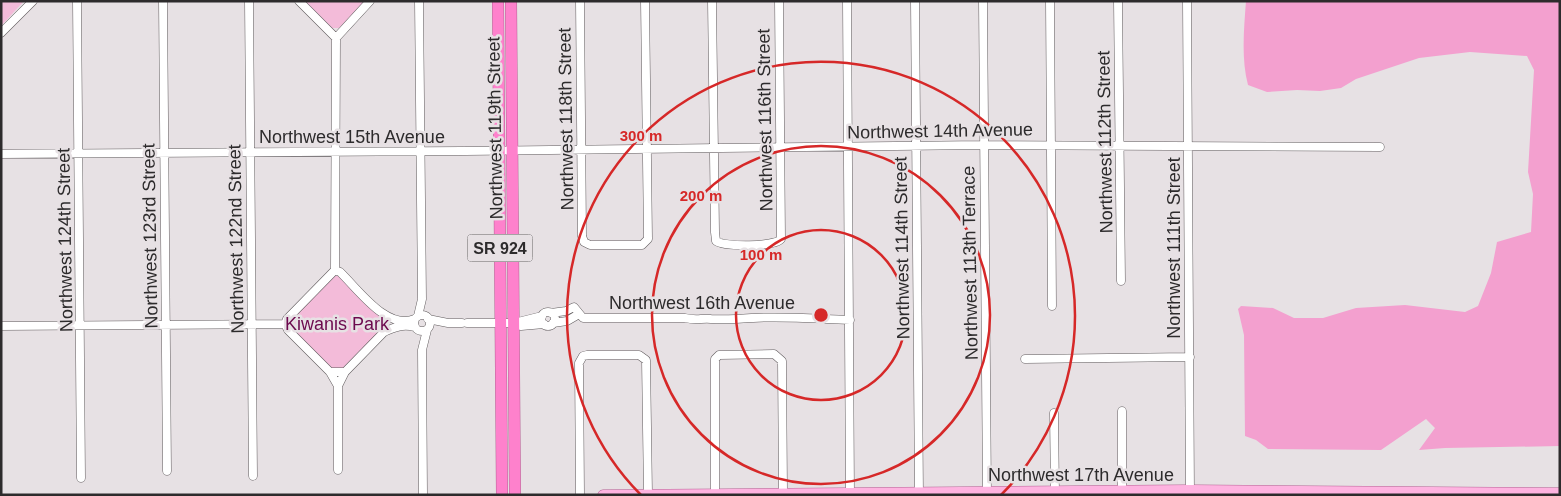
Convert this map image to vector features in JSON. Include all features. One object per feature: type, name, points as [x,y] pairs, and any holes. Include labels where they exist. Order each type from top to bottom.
[{"type":"highway","name":"Northwest 119th Street","points":[[498,1],[502,495]]},
{"type":"highway","name":"Northwest 119th Street","points":[[511,1],[515,495]]},
{"type":"main road","name":"Northwest 17th Avenue","points":[[603,495],[783,492],[850,494],[1560,493]]},
{"type":"street","points":[[1,33],[33,1]]},
{"type":"street","name":"Northwest 124th Street","points":[[77,1],[81,478]]},
{"type":"street","name":"Northwest 123rd Street","points":[[163,1],[167,471]]},
{"type":"street","name":"Northwest 122nd Street","points":[[249,1],[253,476]]},
{"type":"street","points":[[299,1],[336,38]]},
{"type":"street","points":[[285,324],[287,319],[335,270],[336,38],[370,1]]},
{"type":"street","points":[[419,1],[423,495]]},
{"type":"street","name":"Northwest 118th Street","points":[[580,1],[582,236],[584,242],[590,245],[642,245],[647,242],[647,151]]},
{"type":"street","points":[[645,1],[647,151]]},
{"type":"street","points":[[712,1],[714,150]]},
{"type":"street","name":"Northwest 116th Street","points":[[714,150],[716,241],[724,244],[773,244],[781,239],[779,1]]},
{"type":"street","points":[[847,1],[850,494]]},
{"type":"street","name":"Northwest 114th Street","points":[[915,1],[919,493]]},
{"type":"street","name":"Northwest 113th Terrace","points":[[982,1],[987,493]]},
{"type":"street","points":[[1050,1],[1052,306]]},
{"type":"street","name":"Northwest 112th Street","points":[[1118,1],[1121,281]]},
{"type":"street","name":"Northwest 111th Street","points":[[1187,1],[1190,493]]},
{"type":"street","name":"Northwest 14th Avenue","points":[[499,152],[984,145],[1380,147]]},
{"type":"street","name":"Northwest 15th Avenue","points":[[1,154],[499,152]]},
{"type":"street","points":[[335,270],[340,272],[385,316],[397,321],[422,323]]},
{"type":"street","name":"Northwest 16th Avenue","points":[[543,320],[545,313],[567,317],[579,313]]},
{"type":"street","points":[[551,313],[554,317],[553,323]]},
{"type":"street","name":"Northwest 16th Avenue","points":[[422,323],[514,324],[543,320],[550,325],[579,313],[685,318],[697,321],[710,319],[779,318],[850,320]]},
{"type":"street","points":[[384,332],[387,323],[385,316]]},
{"type":"street","points":[[338,470],[338,386],[345,372],[384,332],[398,326],[422,323]]},
{"type":"street","points":[[1,326],[285,324]]},
{"type":"street","points":[[285,324],[288,330],[330,372],[338,386]]},
{"type":"street","points":[[715,493],[714,362],[719,355],[747,354],[774,354],[782,361],[783,492]]},
{"type":"street","points":[[580,495],[579,363],[583,356],[587,355],[639,355],[644,357],[646,364],[648,494]]},
{"type":"street","points":[[1025,359],[1190,357]]},
{"type":"street","points":[[330,372],[345,372]]},
{"type":"street","points":[[1122,412],[1122,493]]},
{"type":"street","points":[[1054,413],[1055,493]]},
{"type":"green space","points":[[1,1],[24,1],[1,26]]},
{"type":"green space","points":[[303,1],[365,1],[339,28],[330,28]]},
{"type":"green space","name":"Kiwanis Park","points":[[339,276],[384,321],[382,330],[344,369],[330,369],[292,332],[288,324],[329,279]]},
{"type":"shaded area","points":[[1246,1],[1560,1],[1560,446],[1419,450],[1435,428],[1426,419],[1381,450],[1268,449],[1256,440],[1245,436],[1244,335],[1238,309],[1241,306],[1273,308],[1294,318],[1323,318],[1356,308],[1405,305],[1465,312],[1478,306],[1491,273],[1497,242],[1531,232],[1533,194],[1528,172],[1534,70],[1527,56],[1470,52],[1419,58],[1356,79],[1341,88],[1320,91],[1267,92],[1248,85],[1244,54]]}]
